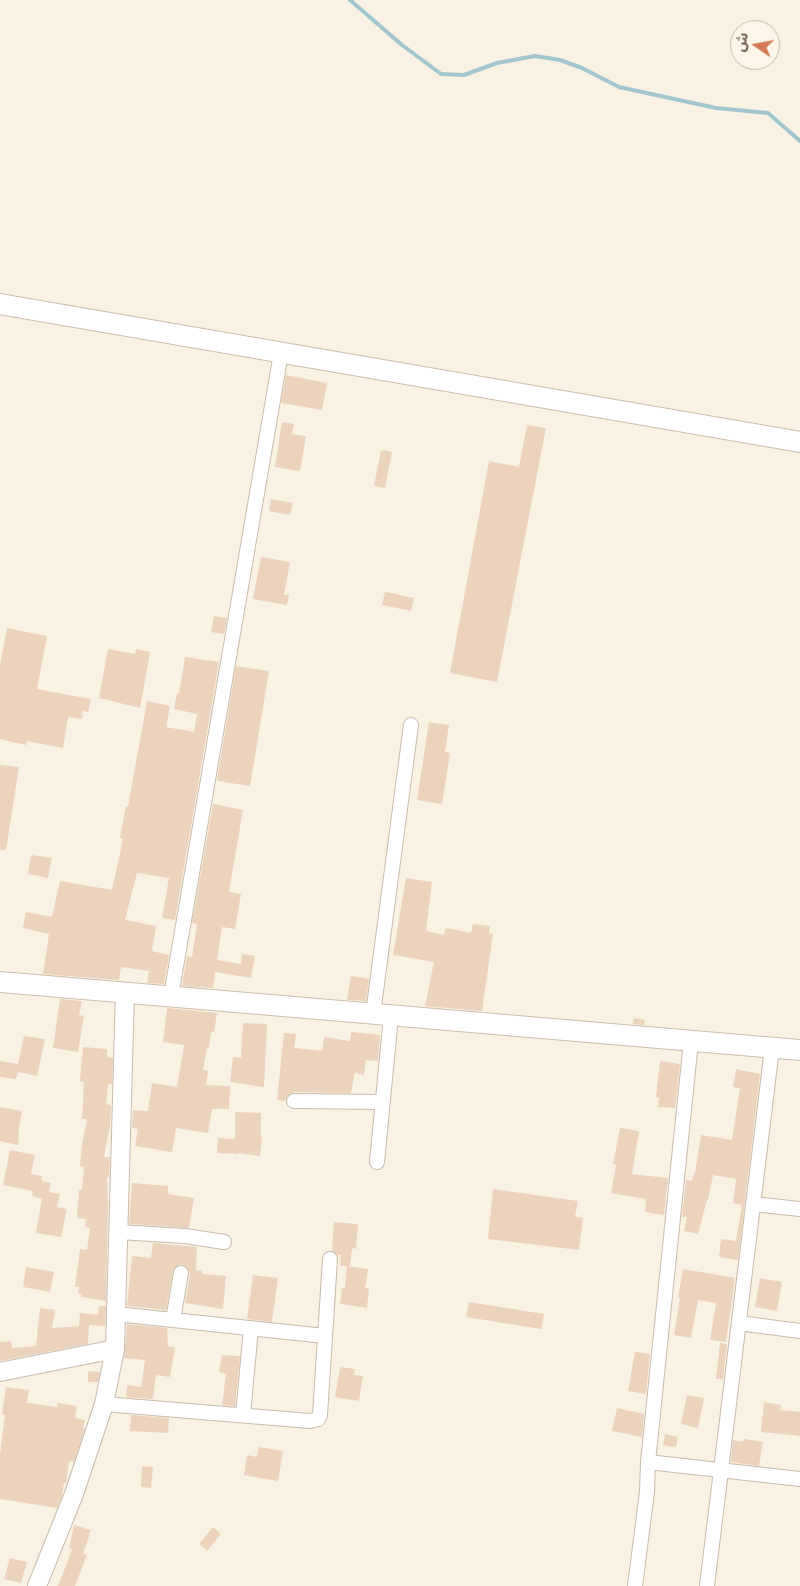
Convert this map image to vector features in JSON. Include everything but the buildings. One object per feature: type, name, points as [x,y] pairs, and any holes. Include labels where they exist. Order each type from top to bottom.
[{"type":"main road","points":[[0,304],[800,442]]},
{"type":"main road","points":[[0,982],[800,1050]]},
{"type":"street","points":[[171,996],[281,353]]},
{"type":"street","points":[[377,1162],[383,1102],[382,1015],[411,725]]},
{"type":"street","points":[[37,1586],[74,1494],[104,1404],[115,1349],[125,992]]},
{"type":"street","points":[[635,1586],[647,1492],[648,1462],[691,1041]]},
{"type":"street","points":[[707,1586],[772,1048]]},
{"type":"street","points":[[294,1101],[383,1102]]},
{"type":"street","points":[[753,1204],[800,1209]]},
{"type":"street","points":[[118,1232],[185,1236],[224,1242]]},
{"type":"street","points":[[104,1404],[310,1421],[318,1419],[320,1415],[330,1258]]},
{"type":"street","points":[[173,1320],[181,1273]]},
{"type":"street","points":[[116,1314],[325,1336]]},
{"type":"street","points":[[739,1322],[800,1331]]},
{"type":"street","points":[[243,1415],[251,1328]]},
{"type":"street","points":[[0,1372],[115,1349]]},
{"type":"street","points":[[648,1462],[800,1479]]},
{"type":"waterway","points":[[350,0],[402,45],[441,74],[464,75],[497,63],[535,56],[560,60],[582,68],[619,87],[716,108],[768,113],[800,141]]}]
